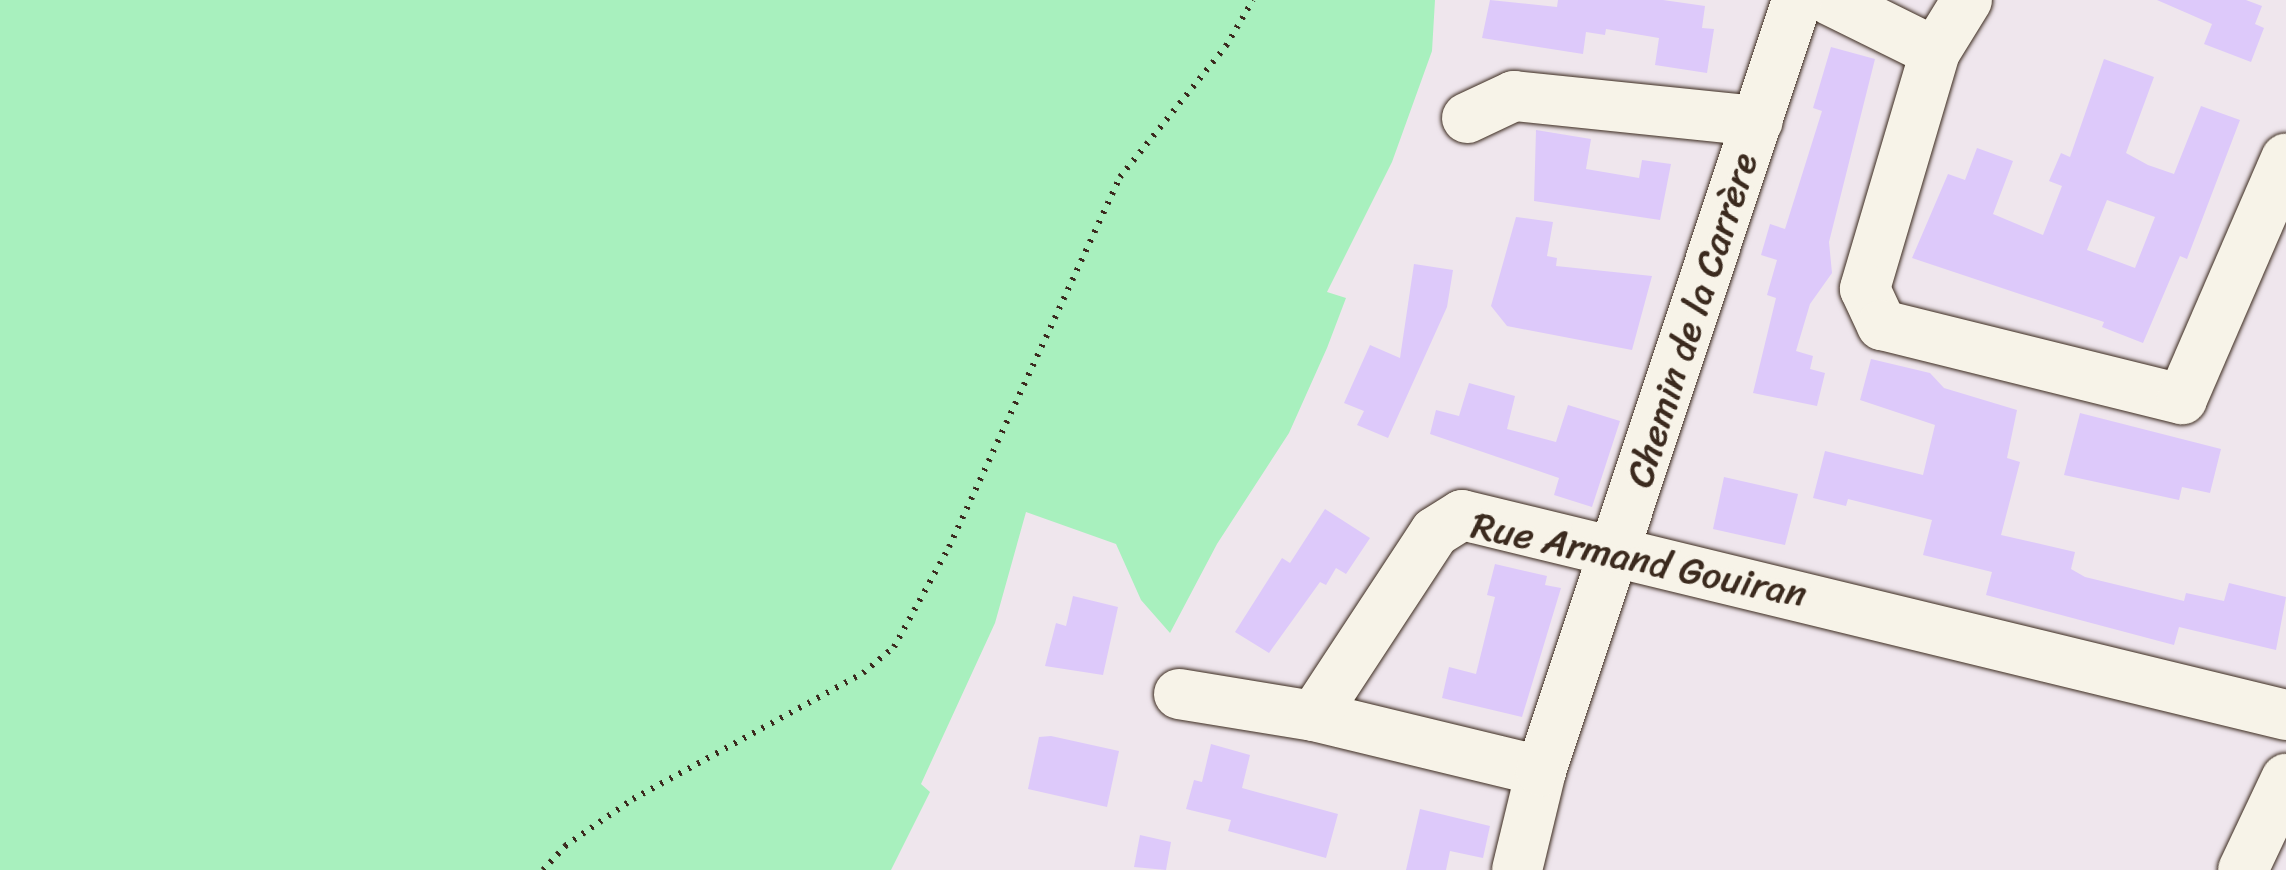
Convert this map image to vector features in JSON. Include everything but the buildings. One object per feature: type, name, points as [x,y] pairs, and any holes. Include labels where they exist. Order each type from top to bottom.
[{"type":"street","name":"Chemin de la Carrère","points":[[1518,870],[1541,771],[1797,0]]},
{"type":"street","points":[[1830,0],[1935,52]]},
{"type":"street","points":[[1966,0],[1935,52],[1865,289],[1882,325],[2182,399],[2286,158]]},
{"type":"street","points":[[1467,118],[1514,96],[1758,121]]},
{"type":"street","name":"Rue Armand Gouiran","points":[[1314,716],[1435,532],[1462,516],[1616,550],[2286,715]]},
{"type":"street","points":[[1179,694],[1314,716],[1541,771]]},
{"type":"street","points":[[2243,870],[2286,778]]},
{"type":"path","points":[[544,870],[565,846],[634,799],[864,673],[894,647],[949,548],[1120,177],[1226,46],[1253,0]]},
{"type":"green space","points":[[0,0],[1435,0],[1432,51],[1392,162],[1327,292],[1346,298],[1327,348],[1289,433],[1217,544],[1170,633],[1141,600],[1116,544],[1026,512],[995,623],[921,784],[930,792],[891,870],[0,870]]}]
